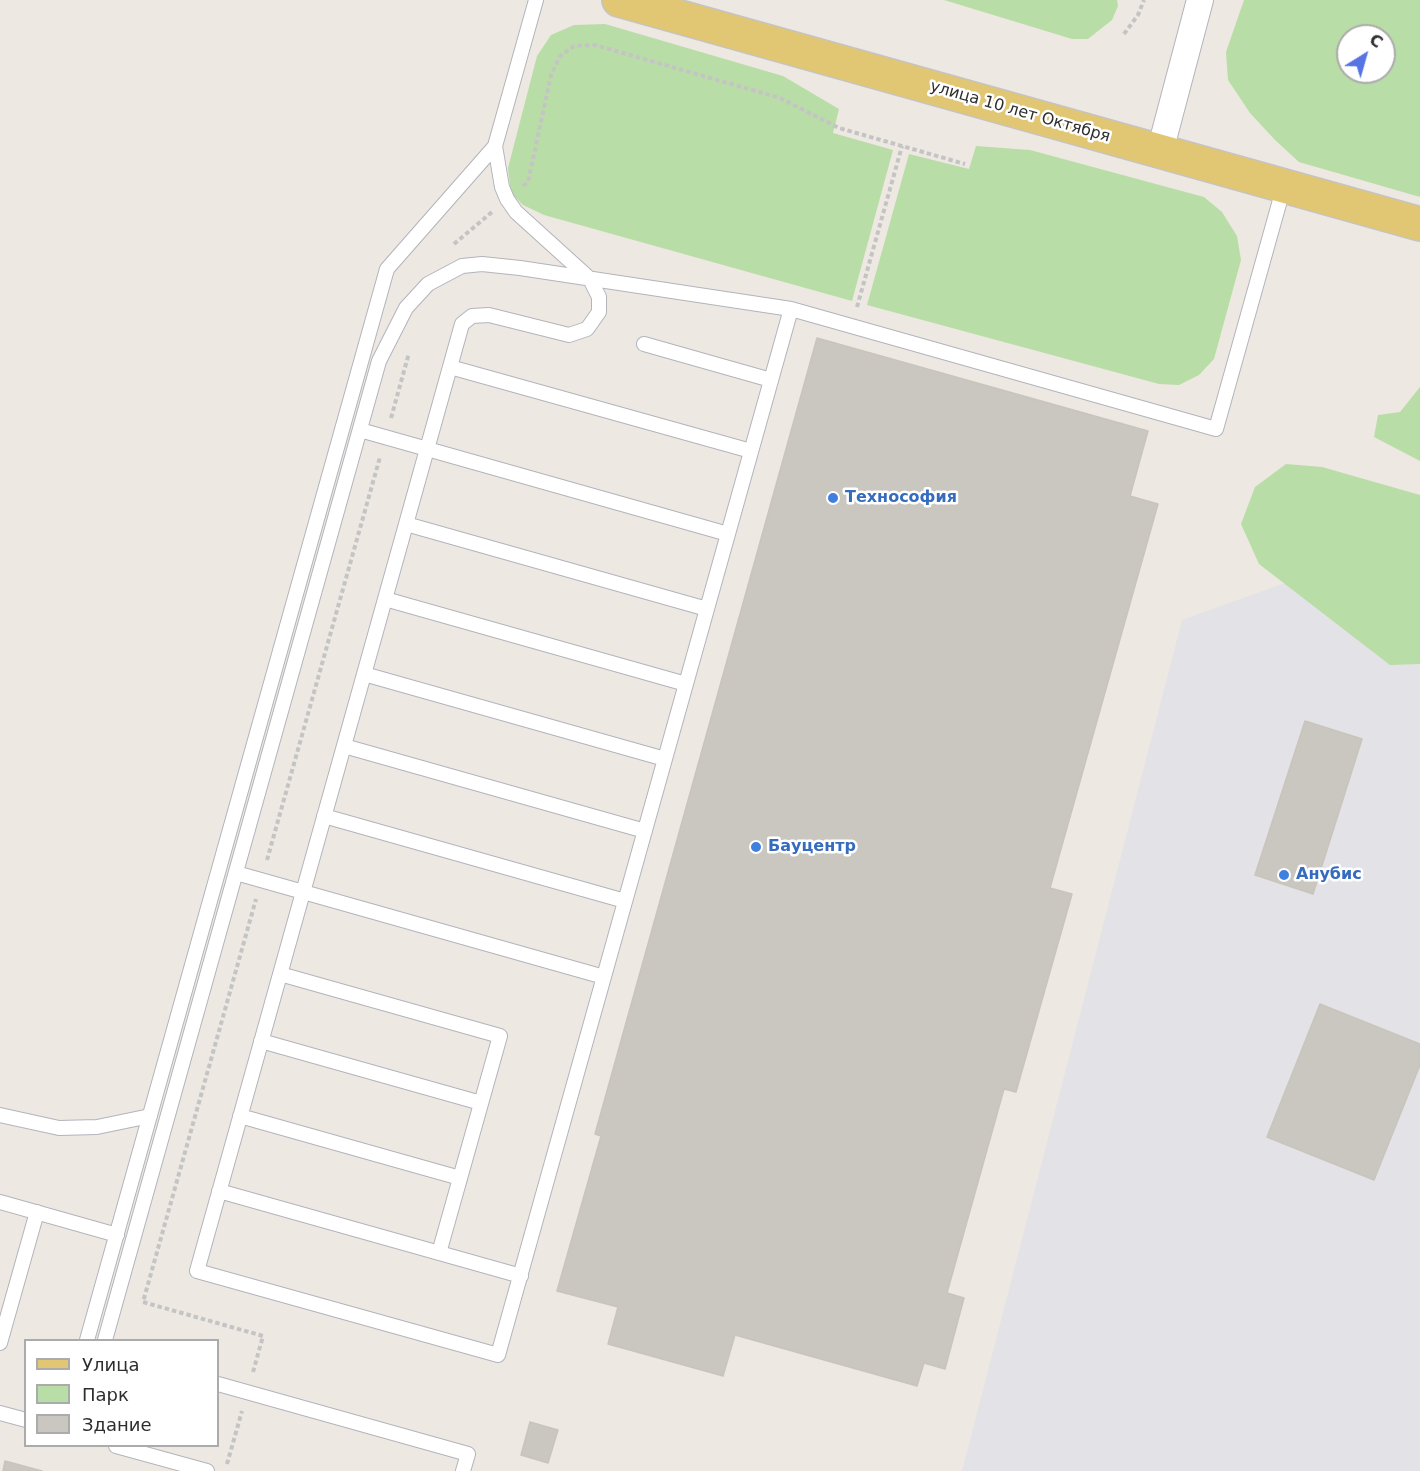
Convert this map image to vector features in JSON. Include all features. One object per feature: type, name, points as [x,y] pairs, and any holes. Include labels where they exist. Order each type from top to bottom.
[{"type":"main road","name":"улица 10 лет Октября","points":[[619,0],[1420,224]]},
{"type":"street","points":[[1160,151],[1200,0]]},
{"type":"lane","points":[[88,1339],[387,269],[495,146],[536,0]]},
{"type":"lane","points":[[495,146],[502,186],[507,199],[516,212],[590,279],[599,297],[599,312],[587,329],[569,336],[489,315],[472,316],[462,324],[197,1271],[498,1355],[791,309]]},
{"type":"lane","points":[[106,1339],[379,361],[406,308],[428,284],[462,266],[482,264],[791,309],[1216,429],[1284,186]]},
{"type":"lane","points":[[644,344],[771,380]]},
{"type":"lane","points":[[450,367],[751,451]]},
{"type":"lane","points":[[360,430],[728,534]]},
{"type":"lane","points":[[406,524],[707,609]]},
{"type":"lane","points":[[385,599],[686,684]]},
{"type":"lane","points":[[364,675],[665,759]]},
{"type":"lane","points":[[344,746],[645,831]]},
{"type":"lane","points":[[324,816],[625,901]]},
{"type":"lane","points":[[236,873],[604,977]]},
{"type":"lane","points":[[280,974],[500,1036],[439,1253]]},
{"type":"lane","points":[[261,1041],[481,1104]]},
{"type":"lane","points":[[0,1114],[59,1128],[97,1126],[150,1116]]},
{"type":"lane","points":[[240,1116],[460,1178]]},
{"type":"lane","points":[[219,1191],[521,1276]]},
{"type":"lane","points":[[0,1202],[117,1235]]},
{"type":"lane","points":[[0,1343],[37,1212]]},
{"type":"lane","points":[[219,1384],[468,1454],[463,1471]]},
{"type":"lane","points":[[0,1413],[24,1419]]},
{"type":"lane","points":[[120,1447],[207,1471]]},
{"type":"path","points":[[1124,34],[1138,15],[1144,0]]},
{"type":"path","points":[[448,249],[528,182],[551,75],[561,56],[574,46],[595,45],[780,98],[839,128],[965,164]]},
{"type":"path","points":[[852,326],[902,146]]},
{"type":"shaded area","points":[[1420,547],[1420,1471],[962,1471],[1182,620],[1360,556]]},
{"type":"green space","points":[[944,0],[1117,0],[1118,6],[1112,20],[1088,39],[1072,39]]},
{"type":"green space","points":[[1244,0],[1420,0],[1420,197],[1299,162],[1250,113],[1228,80],[1226,52]]},
{"type":"green space","points":[[605,24],[783,76],[839,109],[833,133],[893,150],[852,301],[544,215],[523,205],[511,193],[508,168],[537,56],[551,35],[574,25]]},
{"type":"green space","points":[[976,146],[1030,150],[1204,197],[1222,212],[1237,236],[1241,260],[1214,359],[1199,375],[1179,385],[1159,384],[867,305],[909,154],[969,169]]},
{"type":"green space","points":[[1420,387],[1420,461],[1374,437],[1378,415],[1400,412]]},
{"type":"green space","points":[[1286,464],[1322,467],[1420,495],[1420,664],[1390,665],[1259,564],[1241,524],[1255,487]]},
{"type":"building","points":[[817,338],[1148,431],[1130,496],[1158,504],[1050,888],[1072,894],[1016,1092],[1004,1089],[947,1293],[964,1298],[945,1369],[924,1363],[917,1386],[735,1335],[723,1376],[608,1344],[618,1307],[557,1291],[601,1136],[595,1134]]},
{"type":"building","points":[[1305,721],[1362,739],[1313,894],[1255,875]]},
{"type":"building","points":[[1320,1004],[1420,1044],[1420,1065],[1374,1180],[1267,1137]]},
{"type":"building","points":[[530,1422],[558,1430],[548,1463],[521,1455]]},
{"type":"building","points":[[5,1461],[42,1471],[3,1471]]},
{"type":"place","name":"Технософия","points":[[833,498]]},
{"type":"place","name":"Бауцентр","points":[[756,847]]},
{"type":"place","name":"Анубис","points":[[1284,875]]}]
